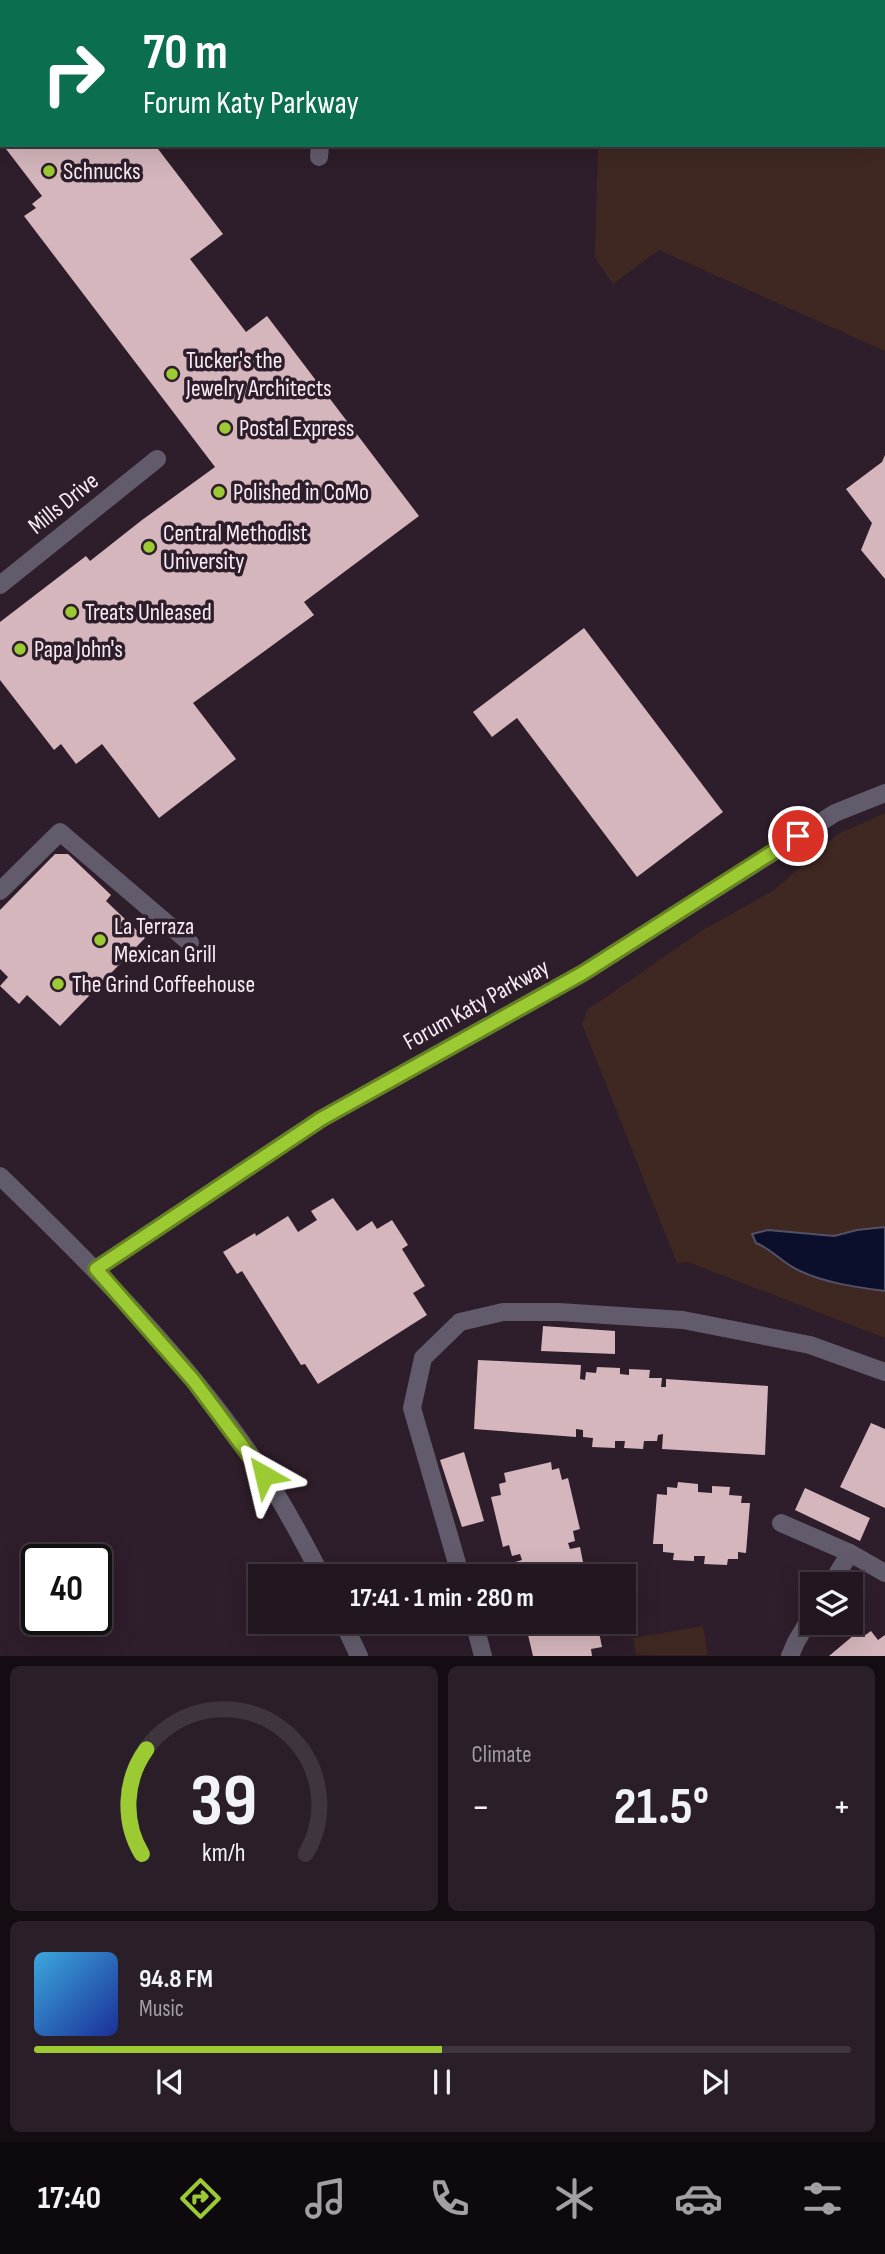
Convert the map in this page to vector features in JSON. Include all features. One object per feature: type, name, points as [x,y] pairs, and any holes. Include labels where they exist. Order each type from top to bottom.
[{"type":"street","name":"Mills Drive","points":[[0,585],[157,459]]},
{"type":"street","name":"Forum Katy Parkway","points":[[96,1269],[321,1119],[583,973],[835,813],[885,793]]},
{"type":"street","points":[[0,891],[60,832],[190,943]]},
{"type":"street","points":[[0,1176],[96,1269],[194,1381],[264,1475],[315,1564]]},
{"type":"street","points":[[457,1564],[412,1408],[423,1358],[460,1322],[503,1312],[559,1312],[683,1320],[810,1345],[885,1372]]},
{"type":"street","points":[[781,1523],[849,1553],[885,1573]]},
{"type":"street","points":[[838,1572],[849,1553]]},
{"type":"street","points":[[349,1634],[359,1656]]},
{"type":"street","points":[[478,1634],[484,1656]]},
{"type":"street","points":[[790,1656],[801,1635]]},
{"type":"shaded area","points":[[598,147],[885,147],[885,351],[659,250],[613,284],[595,258]]},
{"type":"shaded area","points":[[885,813],[885,1338],[688,1262],[677,1263],[582,1024],[587,1010],[703,930],[774,890],[838,834]]},
{"type":"shaded area","points":[[703,1626],[708,1655],[636,1655],[633,1638]]},
{"type":"water","points":[[885,1227],[885,1291],[840,1284],[808,1274],[792,1267],[756,1243],[752,1234],[768,1230],[834,1236]]},
{"type":"building","points":[[5,147],[157,147],[223,234],[190,259],[246,332],[267,316],[419,516],[304,602],[314,615],[193,703],[236,759],[159,818],[102,744],[76,764],[61,744],[54,750],[0,680],[0,622],[86,556],[90,561],[215,467],[24,216],[36,208],[32,204],[42,196]]},
{"type":"building","points":[[885,455],[885,579],[861,550],[872,523],[846,489],[882,462]]},
{"type":"building","points":[[584,628],[723,812],[637,877],[517,718],[492,737],[473,712]]},
{"type":"building","points":[[55,854],[68,854],[111,895],[106,901],[145,938],[60,1026],[27,995],[19,1004],[0,986],[8,977],[0,969],[0,910]]},
{"type":"building","points":[[333,1198],[357,1231],[372,1221],[377,1229],[392,1220],[408,1245],[402,1249],[425,1286],[413,1293],[427,1315],[318,1384],[305,1364],[301,1365],[242,1271],[237,1274],[223,1252],[288,1216],[298,1232],[317,1220],[311,1211]]},
{"type":"building","points":[[543,1326],[615,1331],[615,1354],[541,1351]]},
{"type":"building","points":[[478,1360],[581,1365],[580,1379],[585,1380],[586,1372],[596,1373],[597,1367],[620,1368],[620,1374],[629,1375],[629,1369],[650,1370],[649,1378],[662,1378],[661,1387],[666,1387],[666,1379],[768,1386],[765,1455],[662,1449],[663,1434],[658,1435],[657,1441],[644,1441],[643,1449],[624,1448],[625,1441],[615,1441],[615,1448],[592,1447],[593,1438],[583,1437],[583,1430],[576,1429],[576,1437],[474,1429]]},
{"type":"building","points":[[871,1423],[885,1429],[885,1508],[840,1487]]},
{"type":"building","points":[[464,1452],[484,1521],[462,1527],[440,1460]]},
{"type":"building","points":[[551,1462],[552,1470],[559,1468],[562,1480],[568,1478],[580,1529],[573,1531],[575,1541],[568,1543],[570,1549],[580,1547],[583,1564],[512,1564],[522,1560],[520,1554],[512,1556],[509,1545],[503,1547],[491,1497],[501,1495],[499,1484],[506,1482],[504,1473]]},
{"type":"building","points":[[678,1482],[698,1484],[698,1492],[712,1493],[712,1486],[730,1487],[729,1495],[742,1496],[741,1503],[750,1503],[746,1553],[738,1552],[738,1559],[728,1559],[727,1565],[704,1564],[705,1556],[694,1556],[694,1561],[673,1560],[674,1553],[663,1552],[663,1544],[653,1544],[657,1494],[667,1495],[667,1487],[677,1488]]},
{"type":"building","points":[[805,1488],[870,1518],[860,1541],[795,1510]]},
{"type":"building","points":[[871,1631],[878,1640],[885,1635],[885,1656],[829,1656],[854,1635],[864,1636]]},
{"type":"building","points":[[528,1634],[599,1634],[602,1647],[591,1649],[592,1656],[533,1656]]},
{"type":"place","name":"Schnucks","points":[[49,171]]},
{"type":"place","name":"Tucker's the Jewelry Architects","points":[[172,374]]},
{"type":"place","name":"Postal Express","points":[[225,428]]},
{"type":"place","name":"Polished in CoMo","points":[[219,492]]},
{"type":"place","name":"Central Methodist University","points":[[149,547]]},
{"type":"place","name":"Treats Unleased","points":[[71,612]]},
{"type":"place","name":"Papa John's","points":[[20,649]]},
{"type":"place","name":"La Terraza Mexican Grill","points":[[100,940]]},
{"type":"place","name":"The Grind Coffeehouse","points":[[58,984]]},
{"type":"route","points":[[264,1475],[194,1381],[96,1269],[321,1119],[583,973],[798,836]]}]
